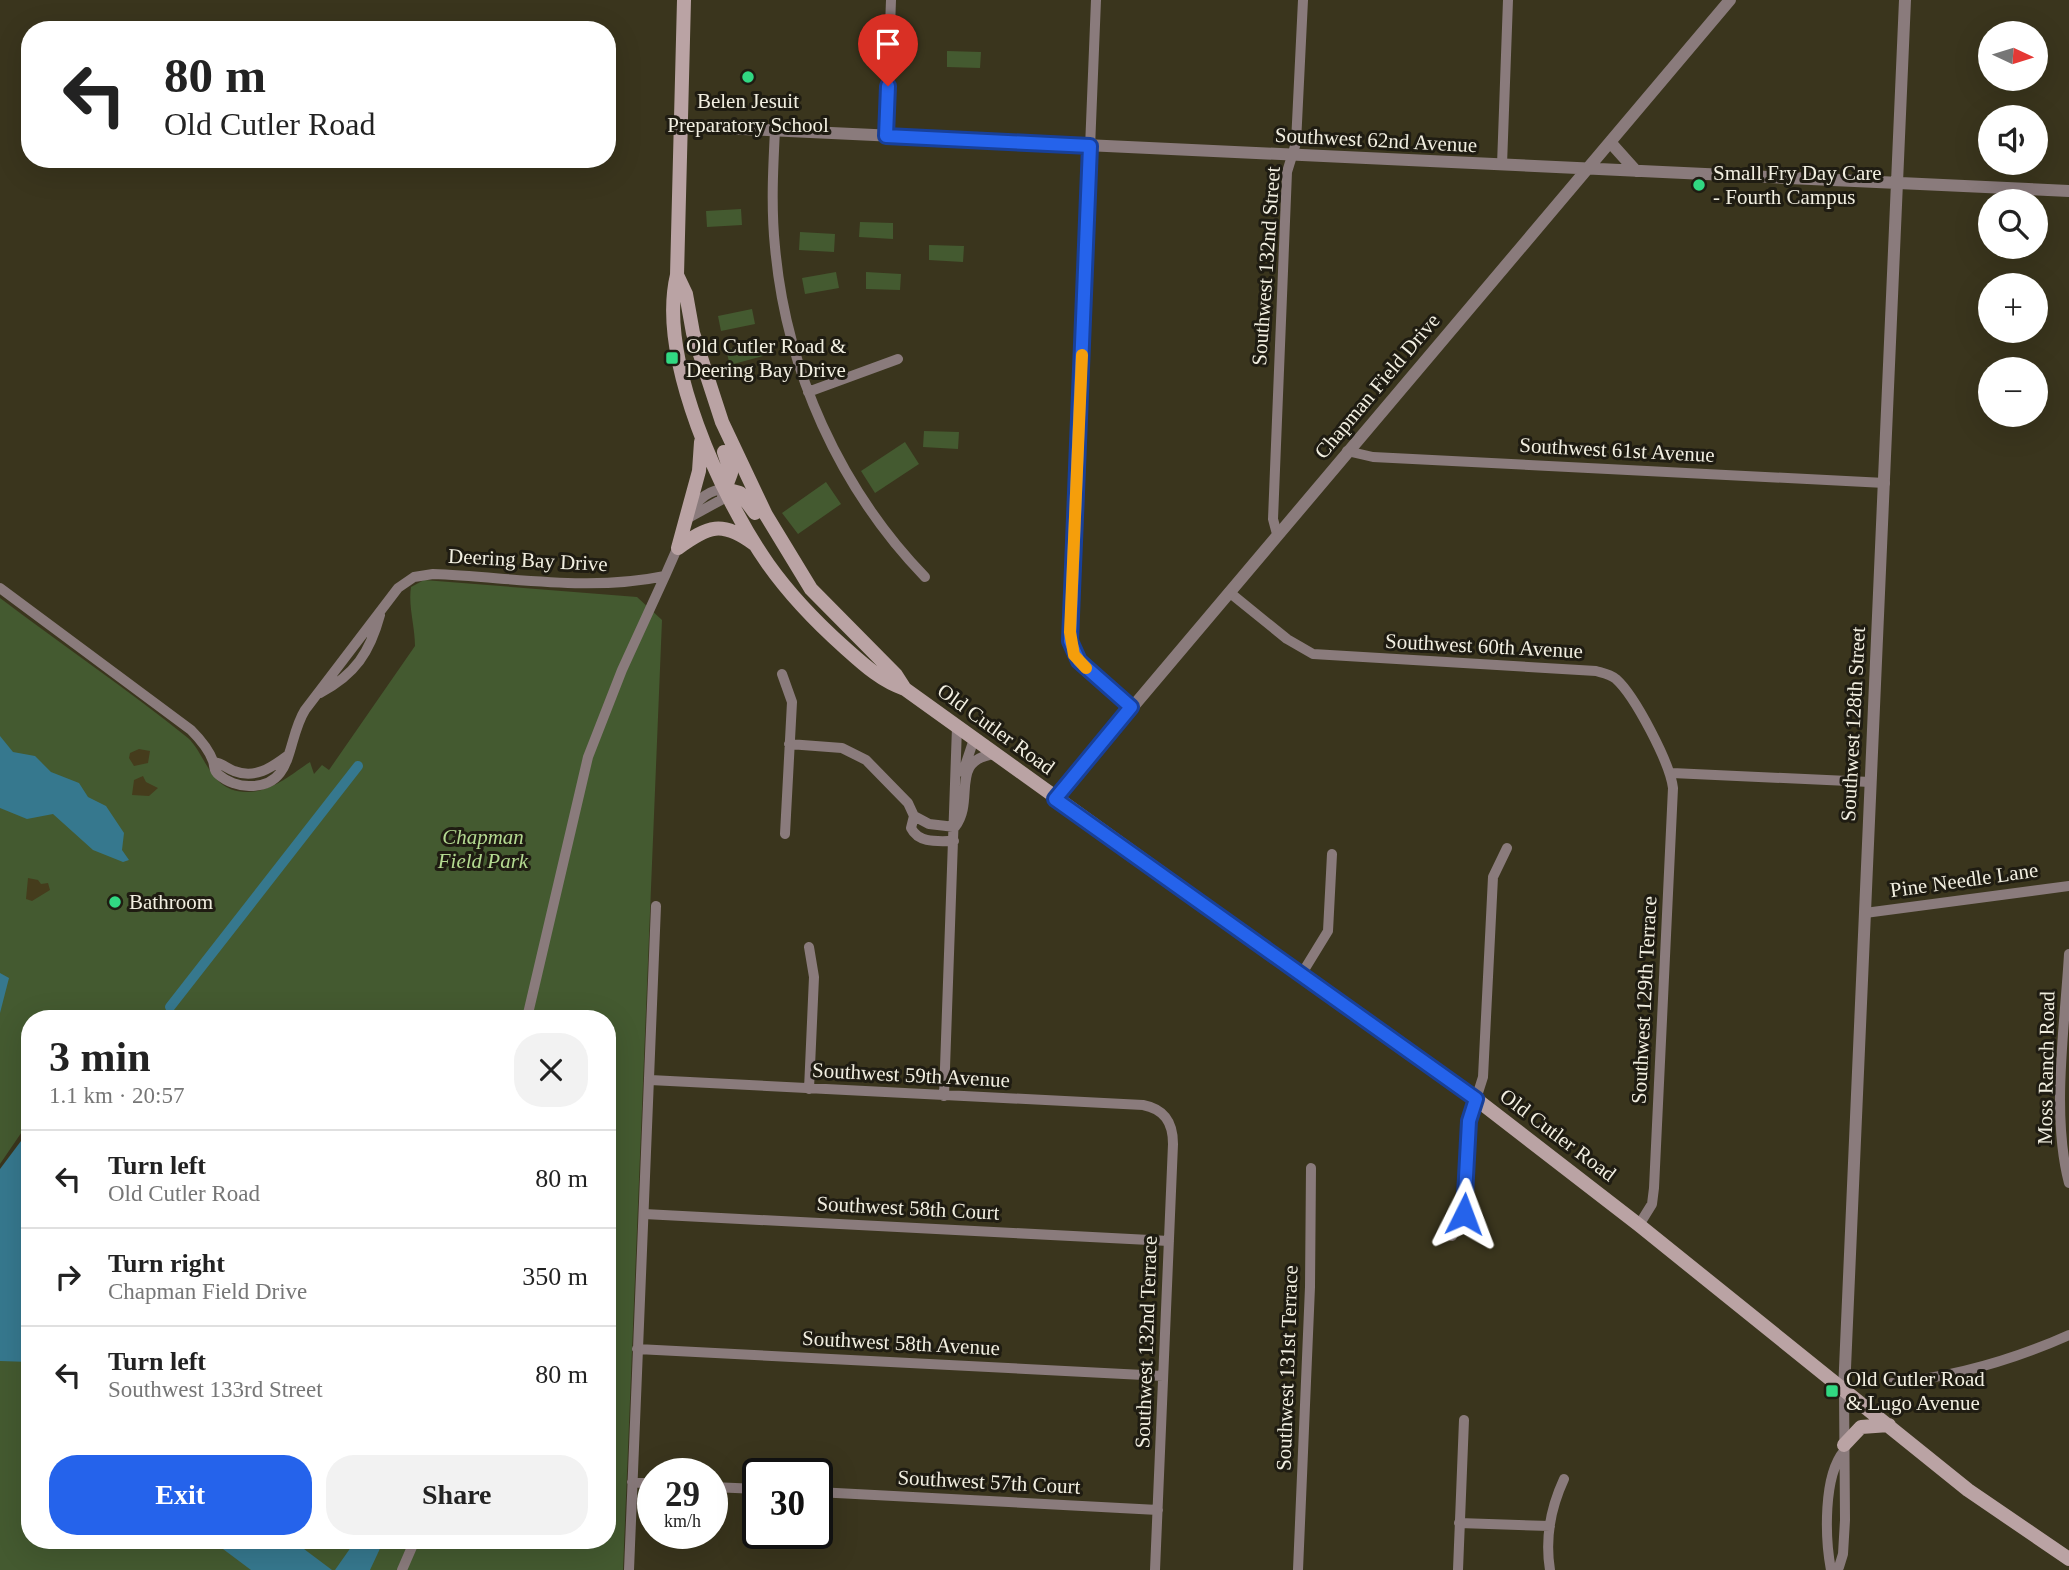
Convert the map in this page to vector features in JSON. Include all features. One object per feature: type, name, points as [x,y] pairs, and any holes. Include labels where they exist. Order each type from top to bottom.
[{"type":"main road","points":[[678,548],[699,471],[701,440],[683,376],[674,321],[684,0]]},
{"type":"main road","points":[[677,275],[686,294],[703,395],[730,466],[731,480],[725,489],[738,492],[746,500],[781,556],[811,589]]},
{"type":"main road","name":"Old Cutler Road","points":[[693,333],[722,422],[747,480],[811,589],[896,675],[905,689]]},
{"type":"main road","name":"Old Cutler Road","points":[[701,440],[755,545],[792,594],[827,632],[873,672],[890,684],[905,689],[1476,1099],[1639,1225],[1977,1497],[2069,1559]]},
{"type":"main road","points":[[678,548],[700,533],[718,528],[739,533],[755,545]]},
{"type":"main road","points":[[1844,1452],[1861,1427],[1889,1425]]},
{"type":"street","points":[[886,136],[891,0]]},
{"type":"street","points":[[1096,0],[1070,641],[1079,661],[1131,707]]},
{"type":"street","name":"Southwest 132nd Street","points":[[1277,534],[1273,519],[1287,172],[1296,144],[1303,0]]},
{"type":"street","points":[[1502,165],[1508,0]]},
{"type":"street","name":"Chapman Field Drive","points":[[1055,799],[1730,0]]},
{"type":"street","name":"Southwest 128th Street","points":[[1836,1569],[1843,1554],[1845,1520],[1844,1391],[1905,0]]},
{"type":"street","name":"Southwest 62nd Avenue","points":[[681,127],[2069,191]]},
{"type":"street","points":[[775,130],[773,200],[777,267],[789,330],[808,391],[835,452],[861,495],[888,534],[925,577]]},
{"type":"street","points":[[1610,142],[1636,171]]},
{"type":"street","points":[[808,391],[898,359]]},
{"type":"street","name":"Southwest 61st Avenue","points":[[1347,452],[1373,457],[1885,483]]},
{"type":"street","points":[[529,1010],[588,757],[678,548],[688,518],[721,500],[725,489]]},
{"type":"street","name":"Deering Bay Drive","points":[[0,588],[191,730],[214,762],[219,776],[236,784],[252,786],[279,777],[284,772],[298,720],[401,584],[423,574],[608,585],[665,576]]},
{"type":"street","name":"Southwest 60th Avenue","points":[[1229,592],[1294,644],[1321,656],[1587,670],[1609,675],[1630,697],[1672,773]]},
{"type":"street","name":"Deering Bay Drive","points":[[316,696],[351,674],[369,650],[382,607]]},
{"type":"street","points":[[782,674],[792,702],[785,834]]},
{"type":"street","points":[[944,1096],[957,727]]},
{"type":"street","points":[[955,827],[964,816],[963,767],[974,739]]},
{"type":"street","points":[[789,744],[842,748],[860,756],[902,796],[914,816],[929,824],[955,827]]},
{"type":"street","points":[[965,779],[968,768],[975,760],[995,754]]},
{"type":"street","points":[[1672,773],[1870,782]]},
{"type":"street","name":"Southwest 129th Terrace","points":[[1639,1225],[1652,1204],[1654,1188],[1673,804],[1672,773]]},
{"type":"street","points":[[914,816],[911,828],[916,836],[928,840],[954,841]]},
{"type":"street","points":[[1452,1236],[1464,1214],[1469,1121],[1483,1077],[1493,877],[1507,848]]},
{"type":"street","points":[[1301,975],[1328,931],[1332,854]]},
{"type":"street","name":"Pine Needle Lane","points":[[1865,913],[2069,886]]},
{"type":"street","points":[[629,1570],[656,906]]},
{"type":"street","points":[[809,947],[814,977],[809,1089]]},
{"type":"street","name":"Moss Ranch Road","points":[[2069,954],[2062,1113],[2064,1156],[2069,1183]]},
{"type":"street","name":"Southwest 59th Avenue","points":[[650,1080],[1143,1105],[1156,1109],[1167,1117]]},
{"type":"street","name":"Southwest 132nd Terrace","points":[[1155,1570],[1173,1138],[1167,1117]]},
{"type":"street","name":"Southwest 131st Terrace","points":[[1298,1570],[1310,1287],[1311,1168]]},
{"type":"street","name":"Southwest 58th Court","points":[[644,1214],[1169,1241]]},
{"type":"street","points":[[1892,1382],[1942,1378],[1983,1368],[2069,1335]]},
{"type":"street","name":"Southwest 58th Avenue","points":[[637,1349],[1163,1376]]},
{"type":"street","points":[[1458,1570],[1464,1420]]},
{"type":"street","name":"Southwest 128th Street","points":[[1836,1569],[1828,1542],[1830,1485],[1836,1460],[1844,1452]]},
{"type":"street","points":[[1550,1570],[1550,1526],[1555,1497],[1564,1479]]},
{"type":"street","points":[[632,1482],[637,1482]]},
{"type":"street","name":"Southwest 57th Court","points":[[833,1493],[1158,1510]]},
{"type":"street","points":[[1459,1523],[1550,1526]]},
{"type":"street","points":[[402,1570],[411,1549]]},
{"type":"green space","points":[[947,51],[981,52],[980,68],[947,67]]},
{"type":"green space","points":[[741,209],[742,225],[707,227],[706,211]]},
{"type":"green space","points":[[860,222],[893,223],[893,239],[859,237]]},
{"type":"green space","points":[[800,232],[835,234],[834,252],[799,250]]},
{"type":"green space","points":[[929,245],[964,246],[963,262],[929,260]]},
{"type":"green space","points":[[836,272],[839,288],[805,294],[802,278]]},
{"type":"green space","points":[[866,272],[901,274],[900,290],[866,289]]},
{"type":"green space","points":[[752,309],[755,324],[721,331],[718,316]]},
{"type":"green space","points":[[759,341],[763,356],[730,365],[726,350]]},
{"type":"green space","points":[[924,431],[959,432],[958,449],[923,447]]},
{"type":"green space","points":[[905,442],[919,464],[875,493],[861,471]]},
{"type":"green space","points":[[826,482],[841,504],[798,534],[782,513]]},
{"type":"green space","name":"Chapman Field Park","points":[[424,580],[637,597],[662,620],[623,1570],[0,1570],[0,1184],[21,1157],[21,1549],[616,1549],[616,1010],[21,1010],[21,1133],[0,1164],[0,598],[188,738],[217,780],[235,791],[248,792],[273,786],[310,762],[314,774],[322,765],[329,770],[415,646],[411,587]]},
{"type":"sand","points":[[139,749],[150,751],[148,763],[134,766],[129,758],[130,753]]},
{"type":"sand","points":[[143,776],[146,782],[158,788],[149,796],[132,795],[134,780]]},
{"type":"sand","points":[[28,878],[38,880],[41,884],[48,883],[50,890],[32,901],[26,899]]},
{"type":"water","points":[[0,736],[13,752],[35,756],[51,772],[79,783],[88,797],[106,806],[124,833],[122,850],[129,860],[123,862],[93,850],[53,814],[27,819],[0,808]]},
{"type":"water","points":[[0,973],[9,978],[0,1013]]},
{"type":"water","points":[[21,1141],[21,1362],[0,1361],[0,1169]]},
{"type":"water","points":[[223,1549],[304,1549],[332,1570],[251,1570]]},
{"type":"water","points":[[350,1549],[380,1549],[370,1570],[335,1570]]},
{"type":"waterway","points":[[170,1007],[358,766]]},
{"type":"slow traffic","points":[[1082,355],[1070,632],[1074,655],[1086,668]]},
{"type":"place","name":"Belen Jesuit Preparatory School","points":[[748,77]]},
{"type":"place","name":"Small Fry Day Care - Fourth Campus","points":[[1699,185]]},
{"type":"place","name":"Old Cutler Road & Deering Bay Drive","points":[[672,358]]},
{"type":"place","name":"Bathroom","points":[[115,902]]},
{"type":"place","name":"Old Cutler Road & Lugo Avenue","points":[[1832,1391]]},
{"type":"route","points":[[888,86],[886,136],[1090,146],[1070,641],[1079,661],[1131,707],[1055,799],[1476,1099],[1469,1121],[1464,1214]]}]
